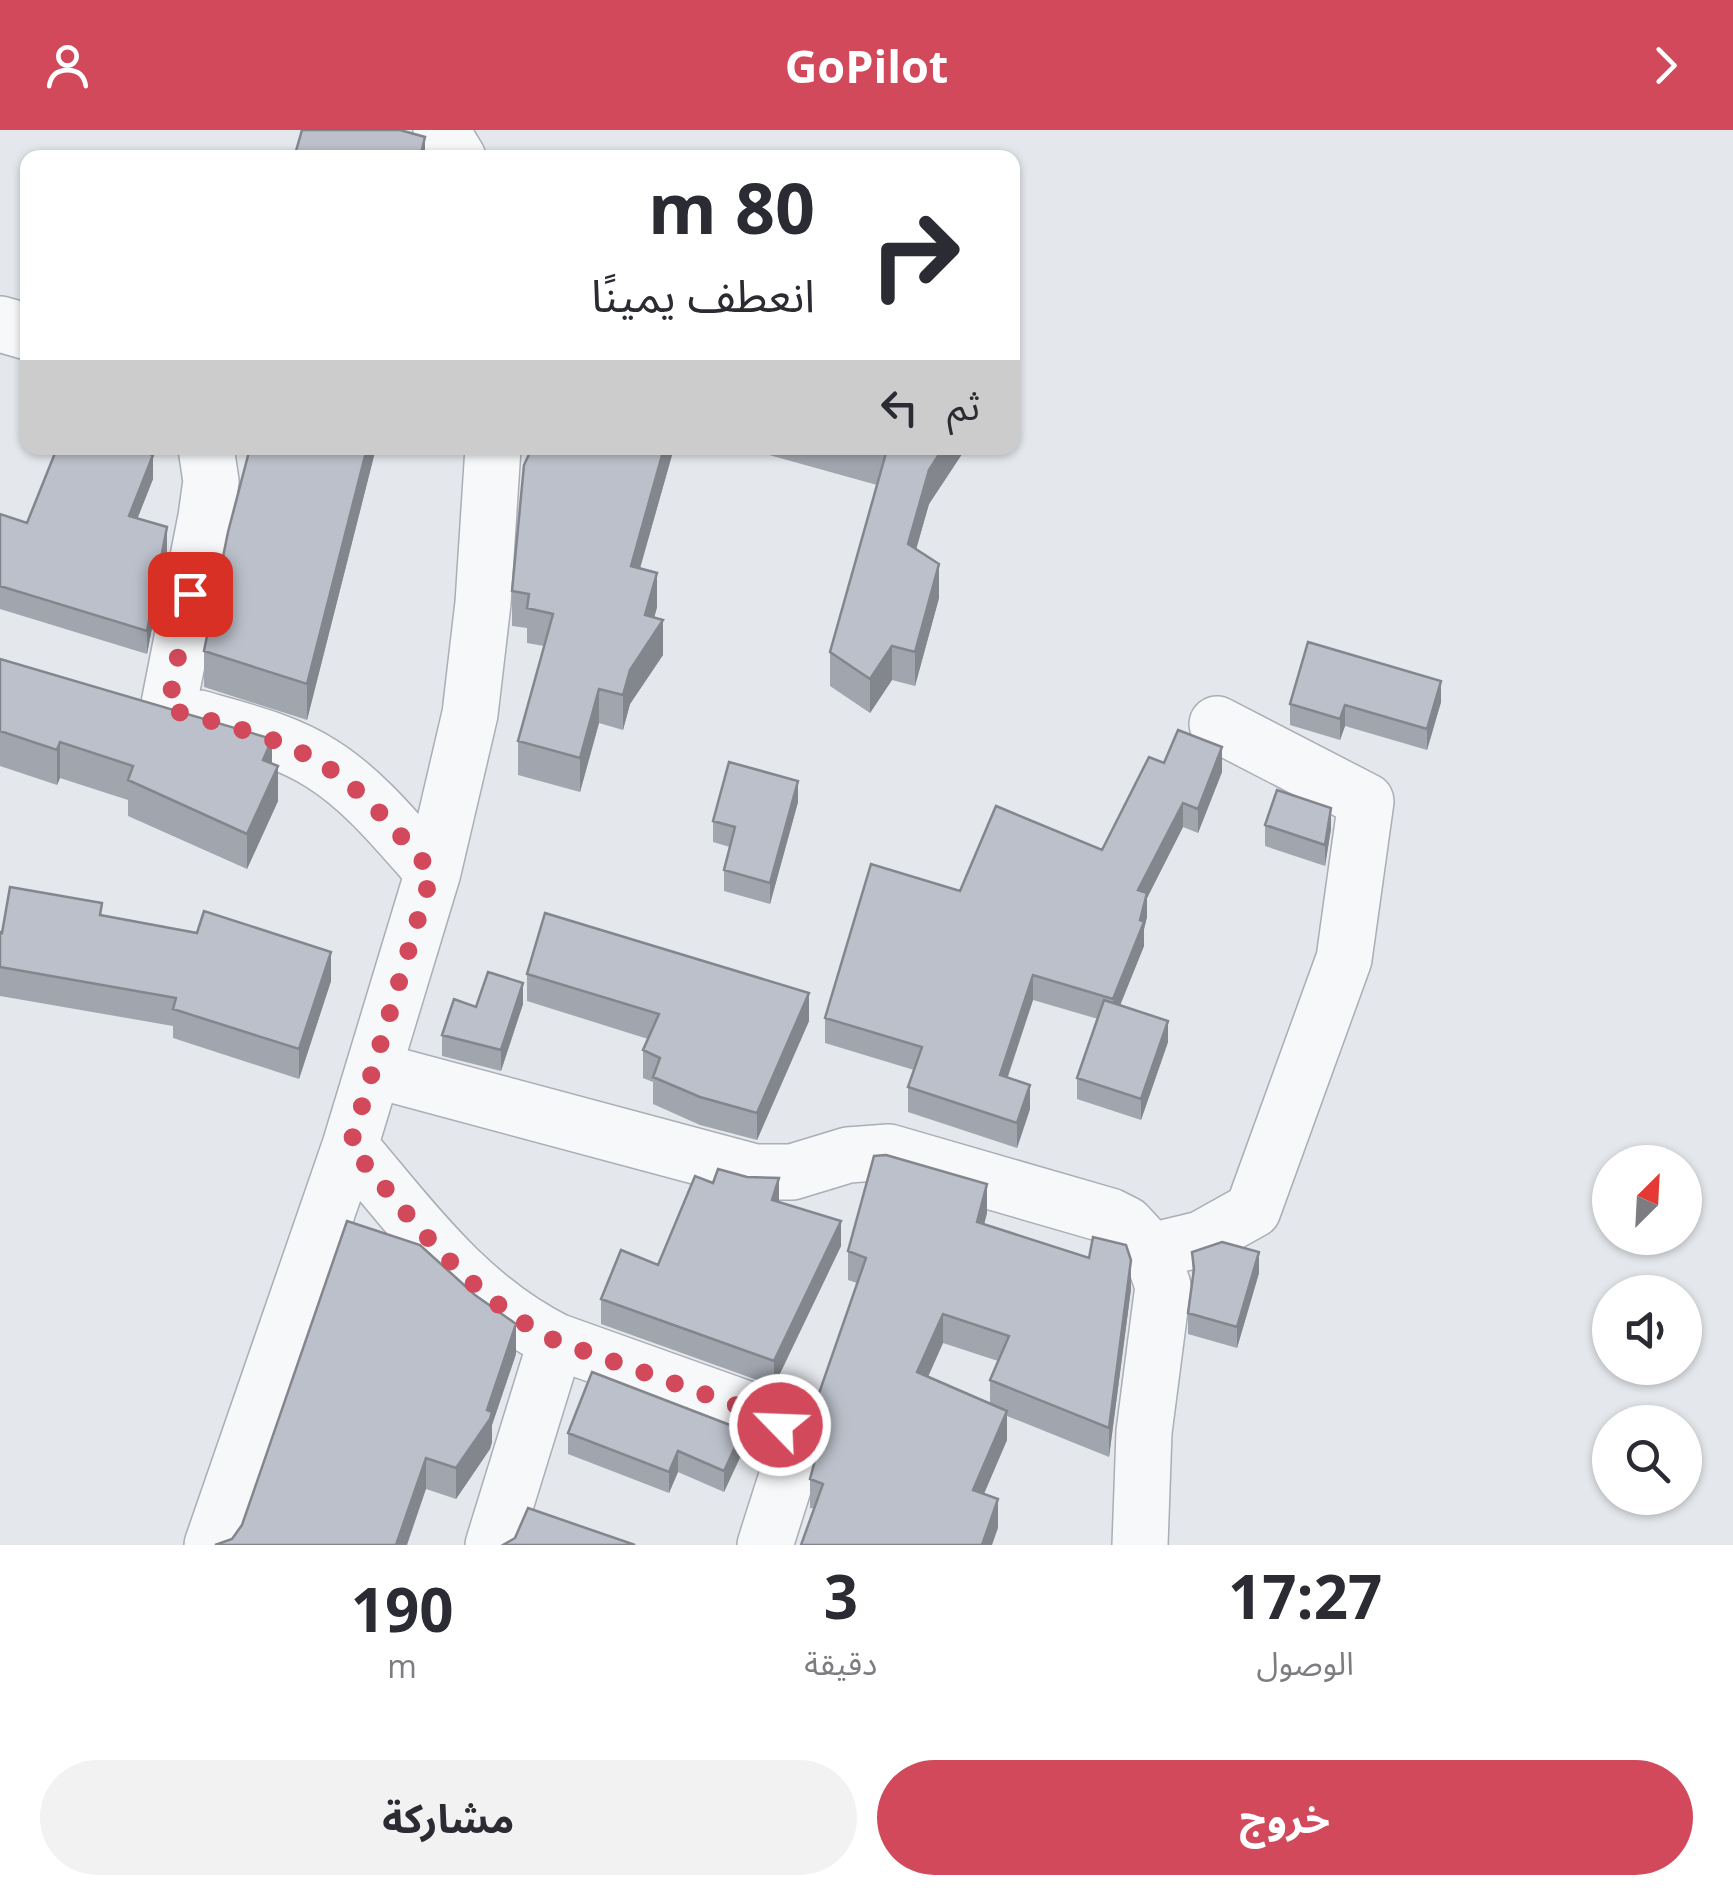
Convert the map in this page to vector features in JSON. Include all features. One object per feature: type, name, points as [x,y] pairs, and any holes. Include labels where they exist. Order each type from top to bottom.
[{"type":"street","points":[[207,455],[210,480],[206,516],[143,702],[262,736],[322,764],[390,823],[432,872]]},
{"type":"street","points":[[212,1545],[350,1146],[432,872],[470,714],[488,546],[493,455]]},
{"type":"street","points":[[1151,1251],[1200,1238],[1253,1210],[1344,959],[1366,800],[1218,724]]},
{"type":"street","points":[[374,1070],[755,1172],[792,1172],[868,1152],[910,1157],[1126,1224],[1151,1251],[1163,1286],[1144,1432],[1140,1545]]},
{"type":"street","points":[[350,1146],[473,1286],[526,1326],[556,1341],[769,1417],[780,1425],[792,1448],[792,1460],[765,1545]]},
{"type":"street","points":[[493,1545],[556,1341]]},
{"type":"building","points":[[302,130],[400,130],[425,137],[422,150],[296,150]]},
{"type":"building","points":[[54,455],[153,455],[129,516],[167,527],[147,631],[0,586],[0,514],[27,523]]},
{"type":"building","points":[[248,455],[365,455],[307,684],[204,651]]},
{"type":"building","points":[[529,455],[662,455],[631,566],[657,573],[645,615],[663,620],[630,670],[623,695],[599,689],[580,758],[518,741],[553,614],[527,608],[529,594],[512,591],[524,465]]},
{"type":"building","points":[[885,455],[939,455],[929,470],[908,544],[939,564],[915,652],[892,646],[870,679],[830,652]]},
{"type":"building","points":[[1308,642],[1441,681],[1427,729],[1345,705],[1340,719],[1290,704]]},
{"type":"building","points":[[0,659],[272,739],[263,760],[278,766],[247,834],[128,780],[133,766],[60,742],[57,750],[0,731]]},
{"type":"building","points":[[1178,730],[1222,747],[1198,809],[1183,803],[1138,890],[1147,893],[1140,920],[1144,922],[1113,999],[1033,975],[1000,1075],[1030,1085],[1017,1123],[908,1087],[922,1047],[825,1018],[871,864],[960,891],[996,806],[1102,850],[1149,757],[1164,763]]},
{"type":"building","points":[[729,762],[798,781],[770,883],[724,870],[735,827],[713,821]]},
{"type":"building","points":[[1277,790],[1331,808],[1325,845],[1265,825]]},
{"type":"building","points":[[10,887],[102,903],[100,915],[197,933],[204,911],[331,952],[299,1049],[173,1009],[176,998],[0,967],[0,932]]},
{"type":"building","points":[[545,913],[809,993],[757,1113],[700,1097],[653,1077],[660,1058],[643,1050],[659,1014],[527,974]]},
{"type":"building","points":[[488,972],[523,983],[501,1050],[442,1035],[454,999],[476,1007]]},
{"type":"building","points":[[1104,1000],[1168,1021],[1141,1099],[1077,1078]]},
{"type":"building","points":[[886,1155],[987,1184],[977,1222],[1089,1258],[1093,1237],[1126,1245],[1131,1260],[1109,1428],[990,1380],[1009,1336],[943,1314],[917,1372],[1007,1411],[973,1490],[998,1499],[982,1545],[801,1545],[823,1484],[810,1479],[823,1430],[817,1399],[866,1258],[848,1251],[874,1156]]},
{"type":"building","points":[[718,1169],[747,1177],[779,1178],[772,1200],[841,1221],[774,1361],[601,1299],[621,1250],[658,1265],[695,1176],[713,1183]]},
{"type":"building","points":[[347,1221],[420,1245],[475,1295],[516,1324],[487,1410],[492,1412],[490,1419],[456,1468],[426,1458],[396,1545],[215,1545],[232,1539],[242,1525]]},
{"type":"building","points":[[1222,1242],[1259,1252],[1237,1327],[1188,1313],[1194,1269],[1192,1252]]},
{"type":"building","points":[[592,1372],[743,1430],[724,1471],[678,1451],[669,1472],[568,1433]]},
{"type":"building","points":[[528,1508],[635,1545],[503,1545],[515,1538]]},
{"type":"route","points":[[190,594],[168,709],[262,736],[322,764],[390,823],[432,872],[350,1146],[473,1286],[526,1326],[556,1341],[769,1417],[780,1425]]}]
